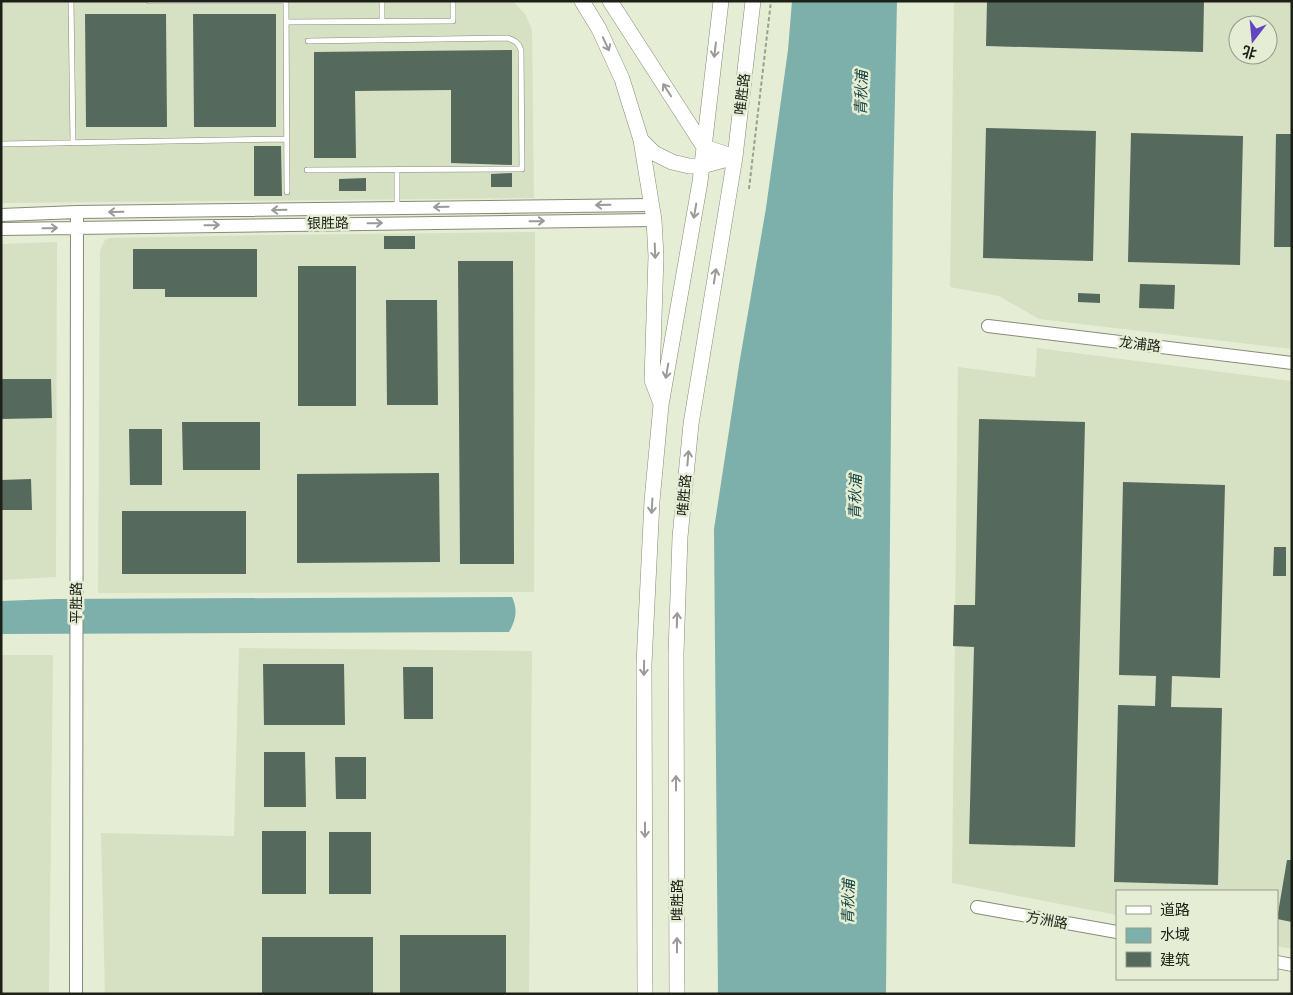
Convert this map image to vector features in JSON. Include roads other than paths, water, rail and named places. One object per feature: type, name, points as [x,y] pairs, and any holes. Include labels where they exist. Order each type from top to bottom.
[{"type":"main road","points":[[582,1],[599,29],[622,79],[641,140],[653,212],[656,256],[652,380],[661,405]]},
{"type":"main road","points":[[610,1],[704,147],[734,157]]},
{"type":"main road","points":[[645,994],[644,664],[652,501],[661,405],[702,166],[721,1]]},
{"type":"main road","name":"唯胜路","points":[[677,994],[676,653],[680,537],[691,424],[734,157],[753,1]]},
{"type":"main road","points":[[641,140],[654,154],[672,162],[702,166],[734,157]]},
{"type":"street","name":"银胜路","points":[[1,215],[77,212],[398,208],[653,212]]},
{"type":"street","name":"平胜路","points":[[76,994],[77,212]]},
{"type":"street","name":"银胜路","points":[[1,229],[653,212]]},
{"type":"street","name":"龙浦路","points":[[988,326],[1292,363]]},
{"type":"street","name":"方洲路","points":[[977,907],[1116,932]]},
{"type":"street","points":[[1278,962],[1292,965]]},
{"type":"lane","points":[[72,1],[73,143]]},
{"type":"lane","points":[[149,1],[286,1],[287,192]]},
{"type":"lane","points":[[382,1],[382,21]]},
{"type":"lane","points":[[286,22],[453,20],[453,1]]},
{"type":"lane","points":[[307,170],[522,169],[519,45],[515,41],[508,38],[308,41]]},
{"type":"lane","points":[[1,144],[286,139]]},
{"type":"lane","points":[[397,169],[398,208]]},
{"type":"water","name":"青秋浦","points":[[792,1],[897,1],[893,192],[886,994],[718,994],[714,529],[739,365],[766,208],[788,50]]},
{"type":"water","points":[[512,597],[515,615],[509,632],[1,634],[1,601],[54,599]]}]
